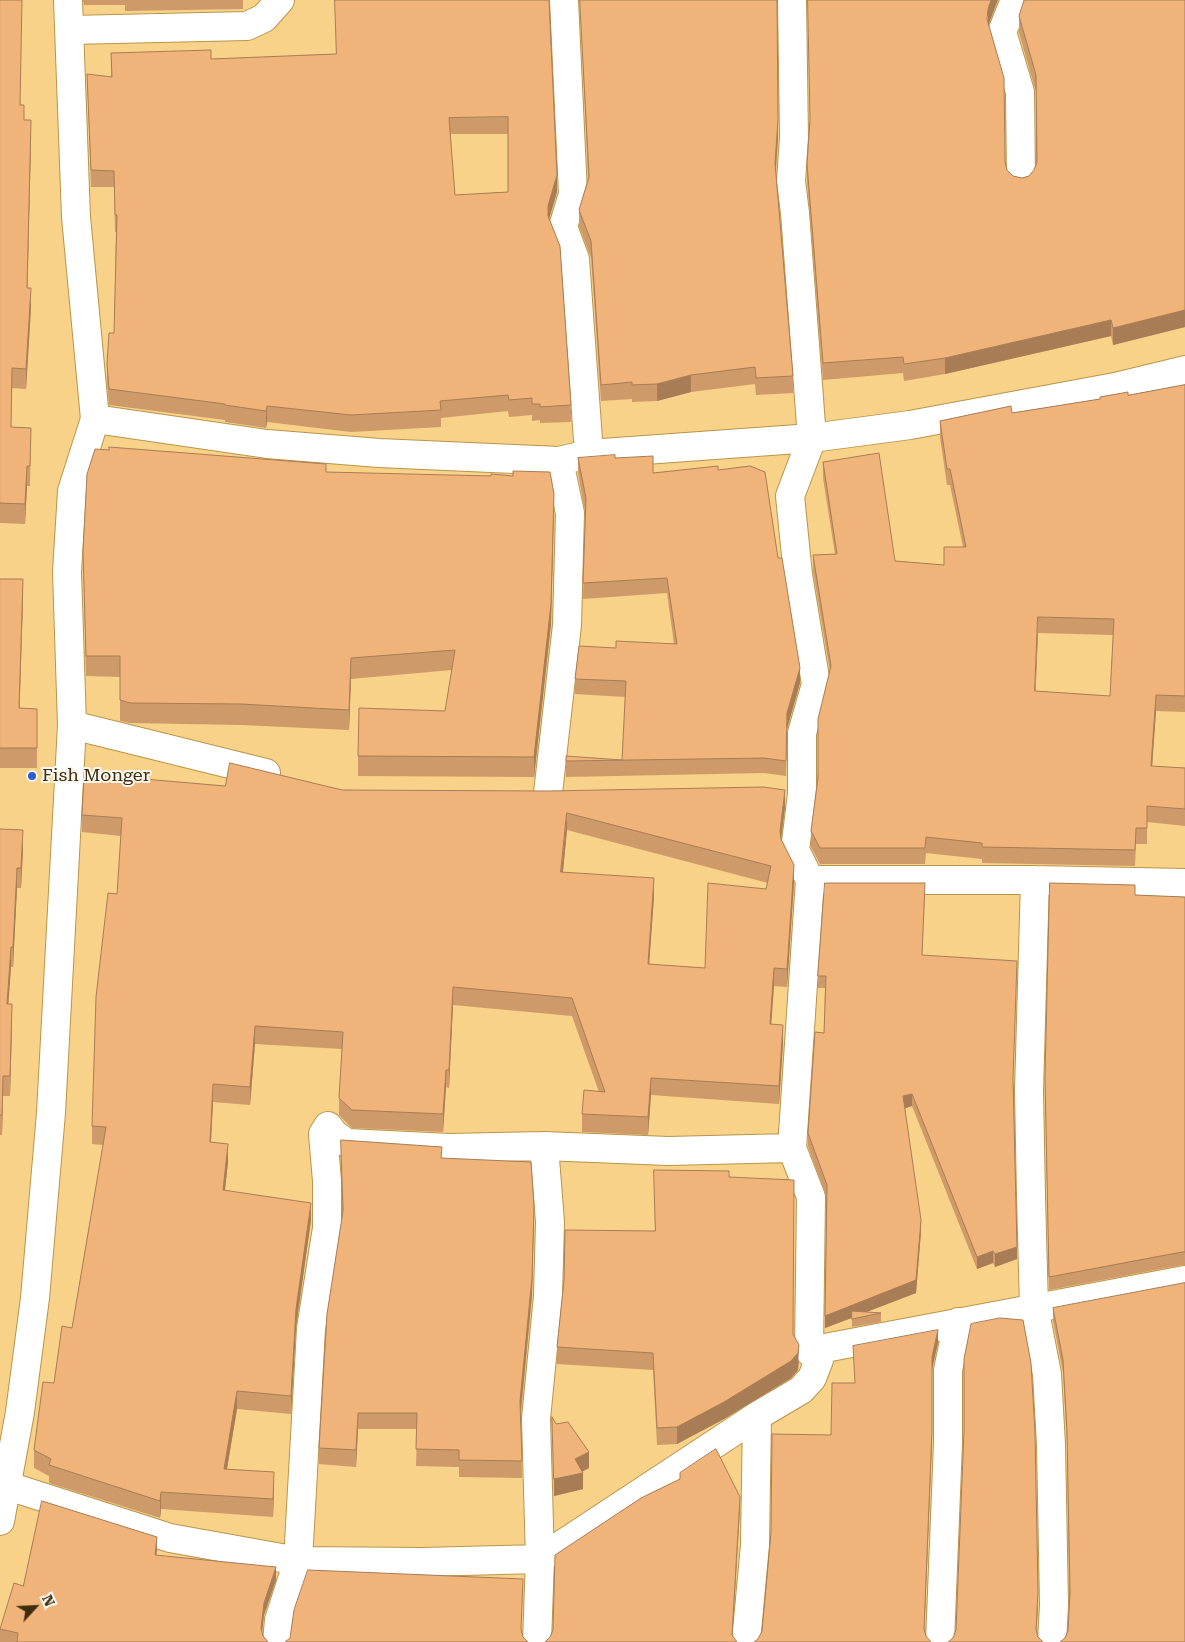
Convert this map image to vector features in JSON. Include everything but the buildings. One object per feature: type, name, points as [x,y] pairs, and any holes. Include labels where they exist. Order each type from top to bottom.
[{"type":"street","points":[[0,1521],[5,1485],[10,1408],[35,1298],[51,1113],[72,725],[67,572],[72,491],[95,419],[76,217],[71,30],[68,0]]},
{"type":"street","points":[[71,30],[247,26],[264,18],[280,0]]},
{"type":"street","points":[[564,0],[573,194],[564,227],[575,259],[589,454]]},
{"type":"street","points":[[5,1485],[170,1538],[298,1561],[422,1562],[540,1559],[758,1416],[801,1390],[812,1378],[819,1360],[809,1351],[811,1197],[792,1148],[810,880],[795,850],[802,794],[802,733],[816,684],[798,575],[790,496],[812,438],[791,181],[794,137],[792,0]]},
{"type":"street","points":[[1015,0],[1002,32],[1020,92],[1021,180]]},
{"type":"street","points":[[95,419],[268,444],[379,453],[559,461],[589,454],[812,438],[910,425],[1114,387],[1179,373],[1185,370]]},
{"type":"street","points":[[548,793],[567,625],[570,513],[559,461]]},
{"type":"street","points":[[72,725],[294,780]]},
{"type":"street","points":[[773,790],[802,794]]},
{"type":"street","points":[[519,792],[578,792]]},
{"type":"street","points":[[810,880],[1035,880],[1185,883]]},
{"type":"street","points":[[1035,880],[1029,1091],[1034,1307],[1046,1374],[1051,1445],[1054,1605],[1052,1642]]},
{"type":"street","points":[[278,1642],[279,1620],[298,1561],[311,1329],[326,1228],[327,1181],[323,1134],[328,1126],[334,1134],[347,1143],[449,1148],[544,1146],[668,1151],[792,1148]]},
{"type":"street","points":[[537,1642],[540,1559],[536,1419],[548,1296],[550,1222],[544,1146]]},
{"type":"street","points":[[809,1351],[1185,1280]]},
{"type":"street","points":[[940,1642],[948,1443],[948,1370],[958,1322]]},
{"type":"street","points":[[746,1642],[755,1545],[758,1416]]},
{"type":"place","name":"Fish Monger","points":[[32,776]]}]
